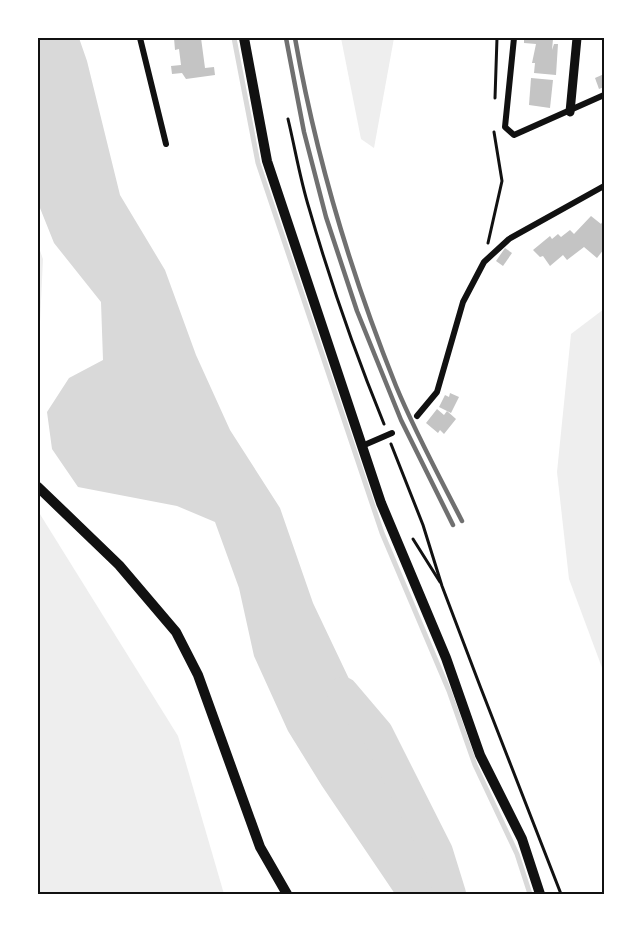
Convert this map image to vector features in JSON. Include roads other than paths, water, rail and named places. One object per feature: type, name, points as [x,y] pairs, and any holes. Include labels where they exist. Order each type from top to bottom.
[{"type":"main road","points":[[244,38],[267,161],[381,504],[446,658],[480,755],[522,839],[540,894]]},
{"type":"main road","points":[[38,487],[119,566],[176,632],[198,675],[260,847],[287,894]]},
{"type":"street","points":[[140,38],[166,144]]},
{"type":"street","points":[[514,38],[505,128],[514,135],[604,95]]},
{"type":"street","points":[[570,111],[577,38]]},
{"type":"street","points":[[417,416],[437,392],[464,302],[484,262],[509,238],[604,186]]},
{"type":"street","points":[[362,447],[393,433]]},
{"type":"waterway","points":[[234,38],[258,163],[382,533],[449,691],[475,765],[517,854],[530,894]]},
{"type":"waterway","points":[[343,693],[377,733],[437,852],[450,894]]},
{"type":"railway","points":[[286,38],[304,132],[326,217],[357,311],[401,420],[453,525]]},
{"type":"railway","points":[[295,38],[324,171],[364,301],[403,403],[462,521]]}]
